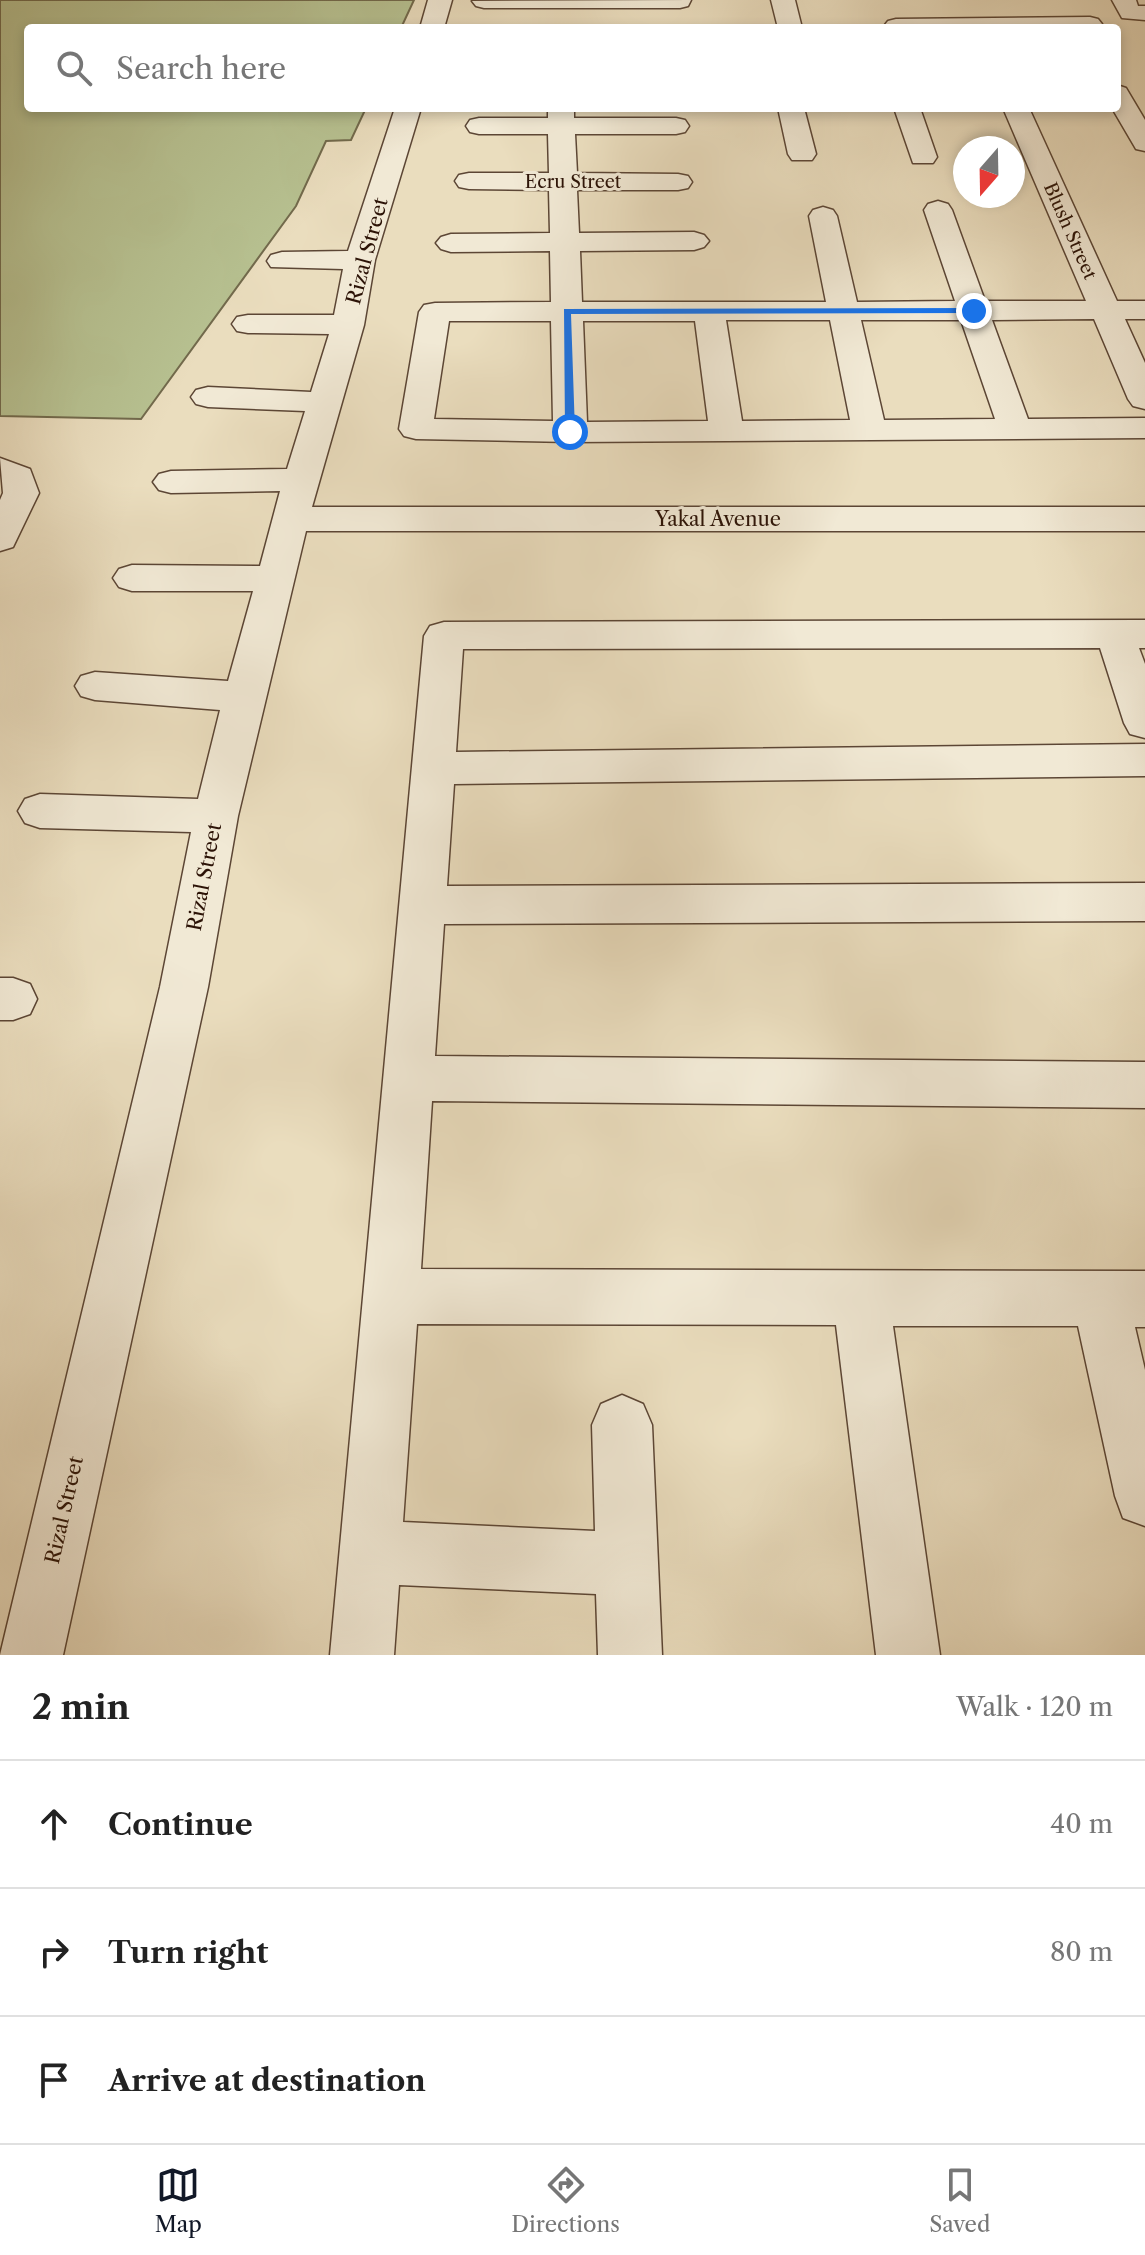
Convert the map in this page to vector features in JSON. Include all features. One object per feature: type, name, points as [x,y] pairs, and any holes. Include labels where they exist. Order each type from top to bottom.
[{"type":"street","points":[[433,24],[440,0]]},
{"type":"street","points":[[484,1],[534,0],[681,9]]},
{"type":"street","points":[[783,0],[789,24]]},
{"type":"street","points":[[967,0],[979,24]]},
{"type":"street","points":[[1124,0],[1130,13],[1145,13]]},
{"type":"street","points":[[1122,81],[1145,143]]},
{"type":"street","name":"Rizal Street","points":[[31,1655],[184,987],[216,816],[244,697],[323,402],[348,325],[360,260],[407,112]]},
{"type":"street","points":[[792,112],[802,154]]},
{"type":"street","points":[[908,112],[923,157]]},
{"type":"street","name":"Blush Street","points":[[1018,112],[1145,399]]},
{"type":"street","points":[[479,126],[561,117],[676,126]]},
{"type":"street","points":[[561,117],[570,432]]},
{"type":"street","name":"Ecru Street","points":[[469,181],[678,182]]},
{"type":"street","points":[[938,210],[1015,429]]},
{"type":"street","points":[[823,216],[869,429]]},
{"type":"street","points":[[451,243],[694,241]]},
{"type":"street","points":[[282,261],[360,260]]},
{"type":"street","points":[[1145,310],[435,312],[416,429],[570,432],[1145,428]]},
{"type":"street","points":[[709,311],[726,430]]},
{"type":"street","points":[[248,324],[348,325]]},
{"type":"street","points":[[208,397],[323,402]]},
{"type":"street","points":[[0,539],[21,493],[9,473]]},
{"type":"street","name":"Yakal Avenue","points":[[171,482],[296,500],[1145,519]]},
{"type":"street","points":[[132,578],[277,579]]},
{"type":"street","points":[[362,1655],[444,636],[1130,634],[1145,723]]},
{"type":"street","points":[[95,686],[244,697]]},
{"type":"street","points":[[434,768],[1145,760]]},
{"type":"street","points":[[40,811],[216,816]]},
{"type":"street","points":[[422,905],[1145,902]]},
{"type":"street","points":[[408,1078],[1145,1085]]},
{"type":"street","points":[[390,1296],[1122,1299],[1145,1496]]},
{"type":"street","points":[[861,1299],[908,1655]]},
{"type":"street","points":[[622,1425],[630,1655]]},
{"type":"street","points":[[369,1552],[627,1564]]},
{"type":"green space","points":[[0,0],[414,0],[403,24],[24,24],[24,112],[364,112],[351,140],[326,141],[296,206],[141,419],[0,416]]},
{"type":"route","points":[[570,432],[567,311],[974,311]]}]
